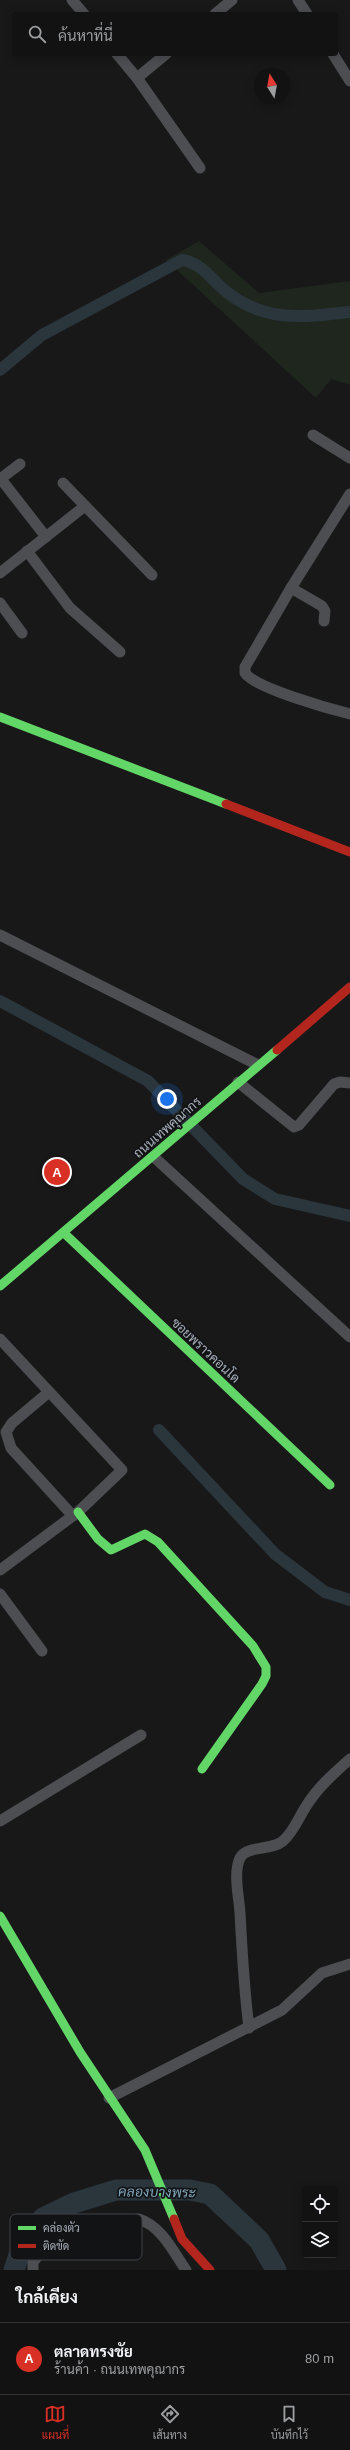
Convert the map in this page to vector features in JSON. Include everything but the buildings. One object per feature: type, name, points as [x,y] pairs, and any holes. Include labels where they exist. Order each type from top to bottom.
[{"type":"street","points":[[72,0],[82,12]]},
{"type":"street","points":[[217,12],[232,0]]},
{"type":"street","points":[[298,0],[306,12]]},
{"type":"street","points":[[119,56],[137,78],[200,168]]},
{"type":"street","points":[[137,78],[164,56]]},
{"type":"street","points":[[334,56],[350,81]]},
{"type":"street","points":[[313,435],[350,458]]},
{"type":"street","points":[[20,464],[0,479],[46,537]]},
{"type":"street","points":[[63,482],[152,575]]},
{"type":"street","points":[[350,494],[291,588],[245,667],[244,673],[254,680],[304,701],[350,714]]},
{"type":"street","points":[[0,573],[85,506]]},
{"type":"street","points":[[27,551],[70,608],[120,652]]},
{"type":"street","points":[[291,588],[322,606],[325,611],[324,621]]},
{"type":"street","points":[[0,603],[22,633]]},
{"type":"street","points":[[0,717],[350,852]]},
{"type":"street","points":[[0,935],[258,1065]]},
{"type":"street","name":"ถนนเทพคุณากร","points":[[0,1286],[154,1157],[238,1082],[350,986]]},
{"type":"street","points":[[238,1082],[294,1127],[299,1125],[334,1084],[350,1083]]},
{"type":"street","points":[[154,1157],[350,1337]]},
{"type":"street","name":"ซอยพราวคอนโด","points":[[64,1233],[330,1485]]},
{"type":"street","points":[[0,1339],[122,1470],[75,1514],[0,1570]]},
{"type":"street","points":[[49,1392],[12,1423],[6,1432],[7,1440],[11,1448],[98,1539],[111,1550],[119,1549],[137,1535],[145,1534],[158,1542],[248,1640],[266,1667],[266,1676],[262,1684],[202,1769]]},
{"type":"street","points":[[0,1594],[42,1651]]},
{"type":"street","points":[[0,1821],[141,1735]]},
{"type":"street","points":[[249,2028],[242,1969],[238,1875],[240,1859],[243,1854],[251,1850],[274,1847],[284,1840],[294,1829],[305,1807],[324,1782],[350,1759]]},
{"type":"street","points":[[0,1916],[109,2098],[145,2150],[182,2239],[210,2270]]},
{"type":"street","points":[[109,2098],[282,2010],[322,1973],[350,1964]]},
{"type":"street","points":[[142,2220],[148,2222],[159,2231],[186,2270]]},
{"type":"street","points":[[33,2270],[33,2262],[35,2260]]},
{"type":"shaded area","points":[[199,241],[259,293],[350,281],[350,385],[331,379],[316,398],[166,260]]},
{"type":"waterway","points":[[0,370],[42,335],[182,260],[202,269],[228,293],[243,303],[272,314],[301,316],[350,312]]},
{"type":"waterway","points":[[0,1001],[148,1081],[243,1179],[275,1199],[350,1216]]},
{"type":"waterway","points":[[159,1430],[275,1554],[325,1592],[350,1600]]},
{"type":"waterway","name":"คลองบางพระ","points":[[51,2214],[74,2203],[116,2190],[190,2190],[210,2194],[259,2240],[276,2270]]},
{"type":"waterway","name":"คลองบางพระ","points":[[14,2270],[17,2260]]},
{"type":"traffic: fast","points":[[0,717],[226,804]]},
{"type":"traffic: fast","points":[[0,1286],[277,1050]]},
{"type":"traffic: fast","points":[[64,1233],[330,1485]]},
{"type":"traffic: fast","points":[[78,1512],[98,1539],[111,1550],[145,1534],[158,1542],[253,1646],[266,1667],[266,1676],[262,1684],[202,1769]]},
{"type":"traffic: fast","points":[[0,1916],[80,2052],[145,2150],[174,2219]]},
{"type":"traffic: jam","points":[[226,804],[350,852]]},
{"type":"traffic: jam","points":[[277,1050],[350,987]]},
{"type":"traffic: jam","points":[[174,2219],[182,2239],[210,2270]]},
{"type":"place","name":"ตลาดทรงชัย","points":[[57,1172]]}]
